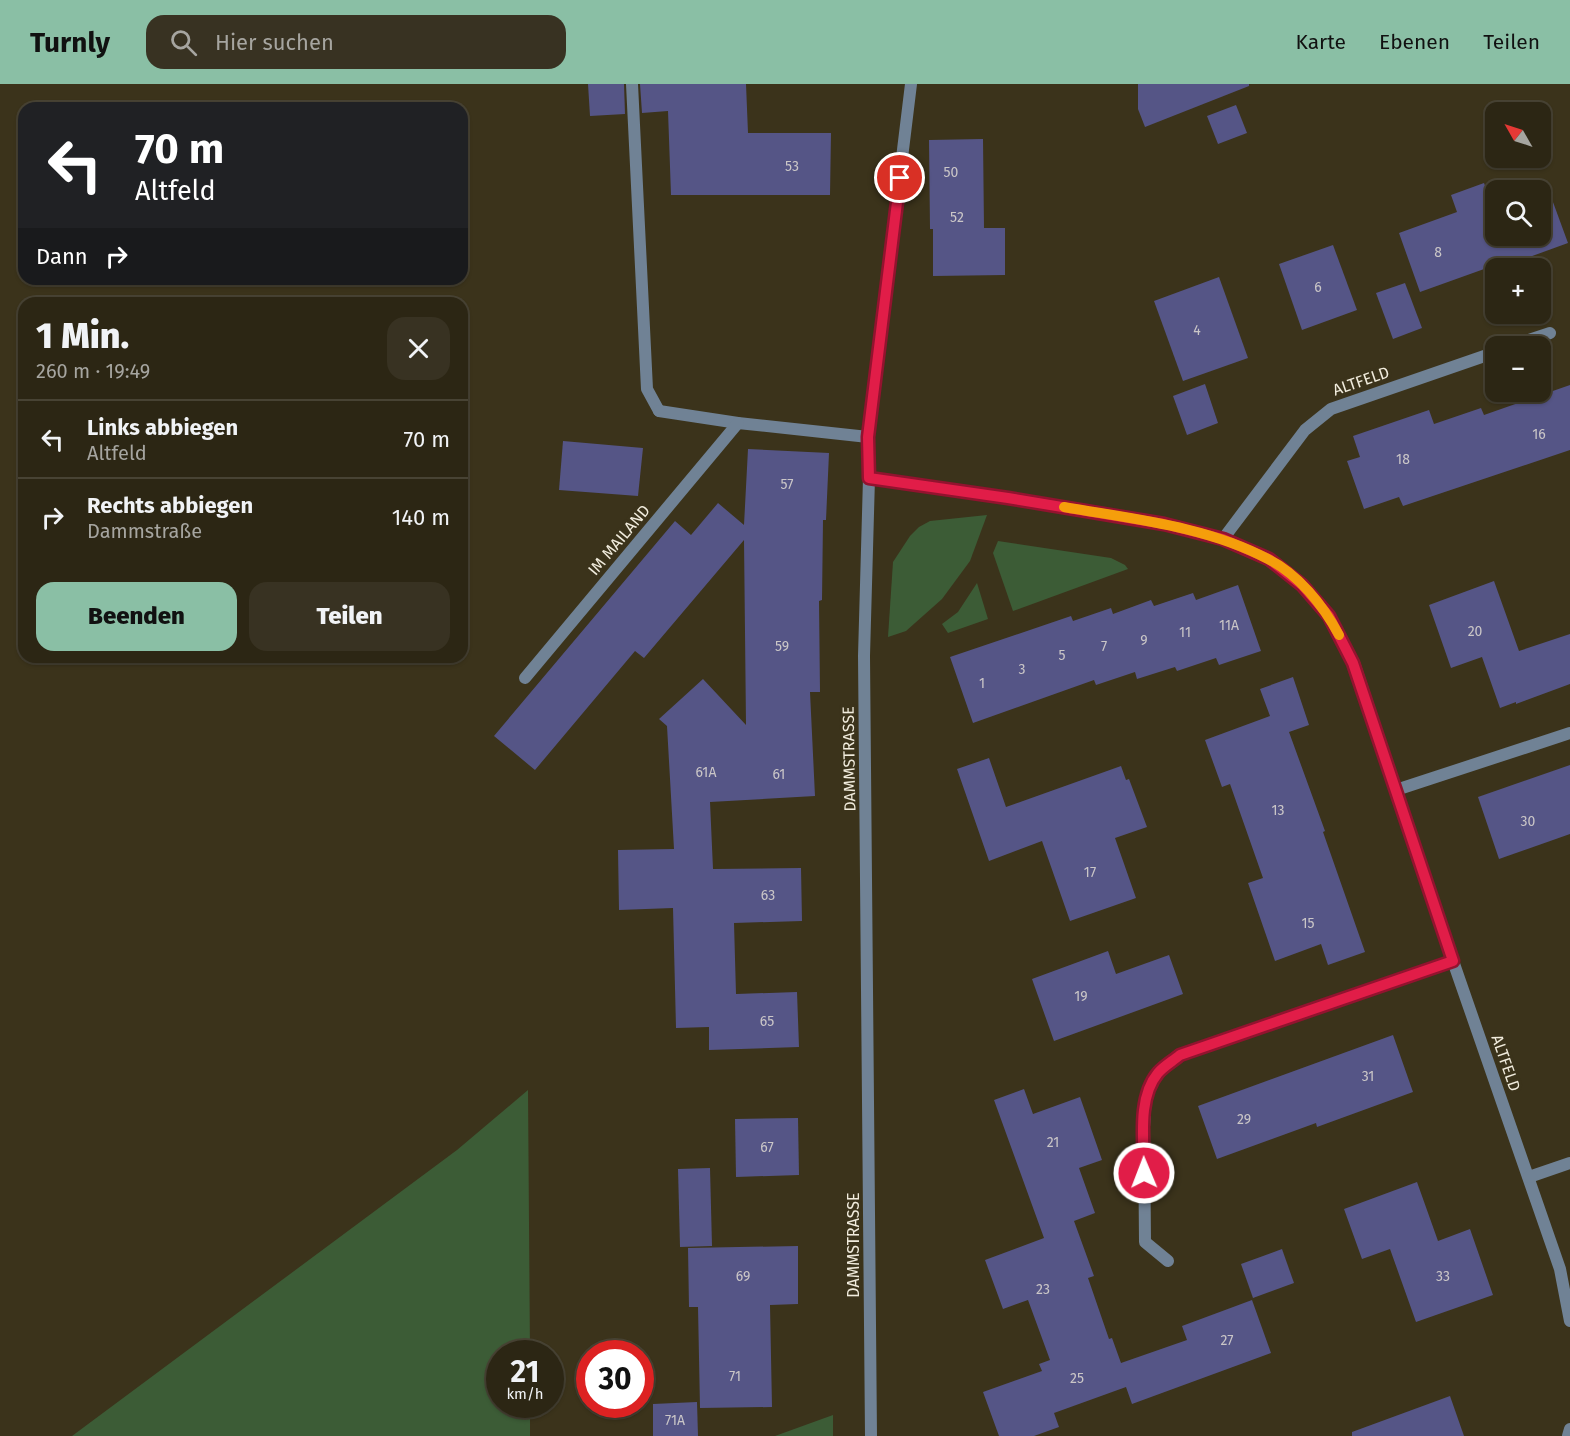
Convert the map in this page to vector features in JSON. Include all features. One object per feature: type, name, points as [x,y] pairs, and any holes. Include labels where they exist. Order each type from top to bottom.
[{"type":"street","points":[[632,84],[647,389],[659,411],[738,423],[868,437]]},
{"type":"street","name":"DAMMSTRASSE","points":[[871,1436],[864,656],[868,437],[911,84]]},
{"type":"street","points":[[1541,336],[1550,333]]},
{"type":"street","name":"ALTFELD","points":[[1223,539],[1305,430],[1330,409],[1485,356]]},
{"type":"street","name":"IM MAILAND","points":[[525,678],[738,423]]},
{"type":"street","name":"ALTFELD","points":[[869,478],[1164,524],[1223,539],[1269,559],[1302,585],[1329,616],[1353,663],[1453,961],[1529,1177],[1560,1269],[1570,1321]]},
{"type":"street","points":[[1396,790],[1570,733]]},
{"type":"street","points":[[1168,1261],[1145,1242],[1146,1095],[1158,1073],[1180,1055],[1453,961]]},
{"type":"street","points":[[1529,1177],[1570,1163]]},
{"type":"street","points":[[1568,1436],[1570,1429]]},
{"type":"green space","points":[[987,515],[970,561],[942,599],[906,631],[888,637],[893,562],[910,536],[930,521]]},
{"type":"green space","points":[[998,541],[1111,558],[1128,569],[1013,611],[993,553]]},
{"type":"green space","points":[[977,583],[988,619],[948,633],[942,624],[958,612]]},
{"type":"green space","points":[[528,1090],[530,1340],[486,1340],[486,1418],[530,1418],[530,1436],[72,1436],[457,1150]]},
{"type":"green space","points":[[833,1415],[833,1436],[775,1436]]},
{"type":"building","points":[[588,84],[624,84],[625,114],[590,116]]},
{"type":"building","points":[[640,84],[746,84],[748,133],[831,133],[830,195],[671,195],[668,111],[642,113]]},
{"type":"building","points":[[1138,84],[1249,84],[1249,86],[1145,127],[1138,109]]},
{"type":"building","points":[[1236,105],[1247,133],[1218,144],[1207,116]]},
{"type":"building","points":[[983,139],[984,228],[1005,228],[1005,275],[933,276],[929,140]]},
{"type":"building","points":[[1484,183],[1485,246],[1551,246],[1551,197],[1568,243],[1527,258],[1485,258],[1485,269],[1420,292],[1399,233],[1457,212],[1451,195]]},
{"type":"building","points":[[1333,245],[1357,310],[1302,330],[1279,264]]},
{"type":"building","points":[[1219,277],[1248,358],[1183,381],[1154,301]]},
{"type":"building","points":[[1405,283],[1422,328],[1393,339],[1376,293]]},
{"type":"building","points":[[1205,384],[1218,423],[1187,435],[1173,396]]},
{"type":"building","points":[[1570,385],[1570,450],[1403,506],[1399,497],[1364,509],[1347,461],[1360,457],[1353,436],[1429,410],[1434,424],[1481,408],[1484,415],[1521,402],[1551,402],[1551,392]]},
{"type":"building","points":[[563,441],[643,448],[638,496],[559,490]]},
{"type":"building","points":[[748,449],[829,453],[826,520],[823,520],[822,600],[819,601],[820,692],[810,692],[815,796],[710,802],[713,869],[801,868],[802,921],[734,923],[736,994],[797,992],[799,1047],[709,1050],[709,1027],[676,1028],[673,908],[619,910],[618,850],[674,849],[667,726],[659,719],[703,679],[746,725],[744,540],[644,658],[635,651],[535,770],[494,736],[675,521],[691,535],[718,503],[744,525]]},
{"type":"building","points":[[1494,581],[1519,651],[1570,634],[1570,684],[1500,708],[1482,657],[1451,668],[1429,605]]},
{"type":"building","points":[[1238,585],[1261,651],[1219,665],[1216,658],[1177,671],[1175,667],[1137,679],[1135,672],[1096,685],[1094,680],[973,723],[950,657],[1071,616],[1073,621],[1111,608],[1113,614],[1151,600],[1154,606],[1193,593],[1196,600]]},
{"type":"building","points":[[1293,677],[1309,725],[1289,732],[1365,952],[1328,965],[1321,944],[1275,961],[1248,883],[1263,878],[1230,784],[1222,787],[1205,740],[1270,716],[1260,689]]},
{"type":"building","points":[[989,758],[1006,807],[1121,766],[1126,780],[1129,779],[1147,827],[1115,838],[1136,898],[1070,921],[1042,841],[989,861],[957,769]]},
{"type":"building","points":[[1570,765],[1570,834],[1499,859],[1478,797]]},
{"type":"building","points":[[1108,951],[1116,974],[1169,955],[1183,994],[1054,1041],[1032,979]]},
{"type":"building","points":[[1393,1035],[1413,1092],[1317,1127],[1316,1123],[1217,1159],[1198,1106]]},
{"type":"building","points":[[1024,1089],[1033,1114],[1080,1097],[1102,1160],[1079,1168],[1095,1213],[1074,1221],[1094,1276],[1088,1278],[1109,1339],[1112,1338],[1121,1363],[1187,1340],[1182,1326],[1252,1300],[1271,1353],[1132,1404],[1126,1387],[1054,1413],[1059,1427],[1034,1436],[999,1436],[983,1392],[1042,1371],[1039,1364],[1050,1360],[1028,1300],[1003,1309],[985,1260],[1044,1238],[994,1100]]},
{"type":"building","points":[[798,1118],[799,1175],[736,1177],[735,1119]]},
{"type":"building","points":[[710,1168],[712,1246],[680,1247],[678,1169]]},
{"type":"building","points":[[1417,1182],[1438,1241],[1470,1229],[1493,1295],[1416,1322],[1390,1249],[1362,1259],[1344,1209]]},
{"type":"building","points":[[798,1246],[798,1304],[770,1305],[772,1407],[700,1408],[698,1307],[689,1307],[688,1248]]},
{"type":"building","points":[[1282,1249],[1294,1283],[1253,1298],[1241,1264]]},
{"type":"building","points":[[1450,1396],[1464,1436],[1352,1436],[1352,1432]]},
{"type":"building","points":[[697,1402],[698,1436],[653,1436],[654,1404]]},
{"type":"slow traffic","points":[[1064,507],[1164,524],[1223,539],[1269,559],[1302,585],[1329,616],[1339,635]]},
{"type":"route","points":[[900,178],[868,437],[869,478],[1164,524],[1223,539],[1269,559],[1302,585],[1329,616],[1353,663],[1453,961],[1180,1055],[1158,1073],[1146,1095],[1144,1173]]}]
